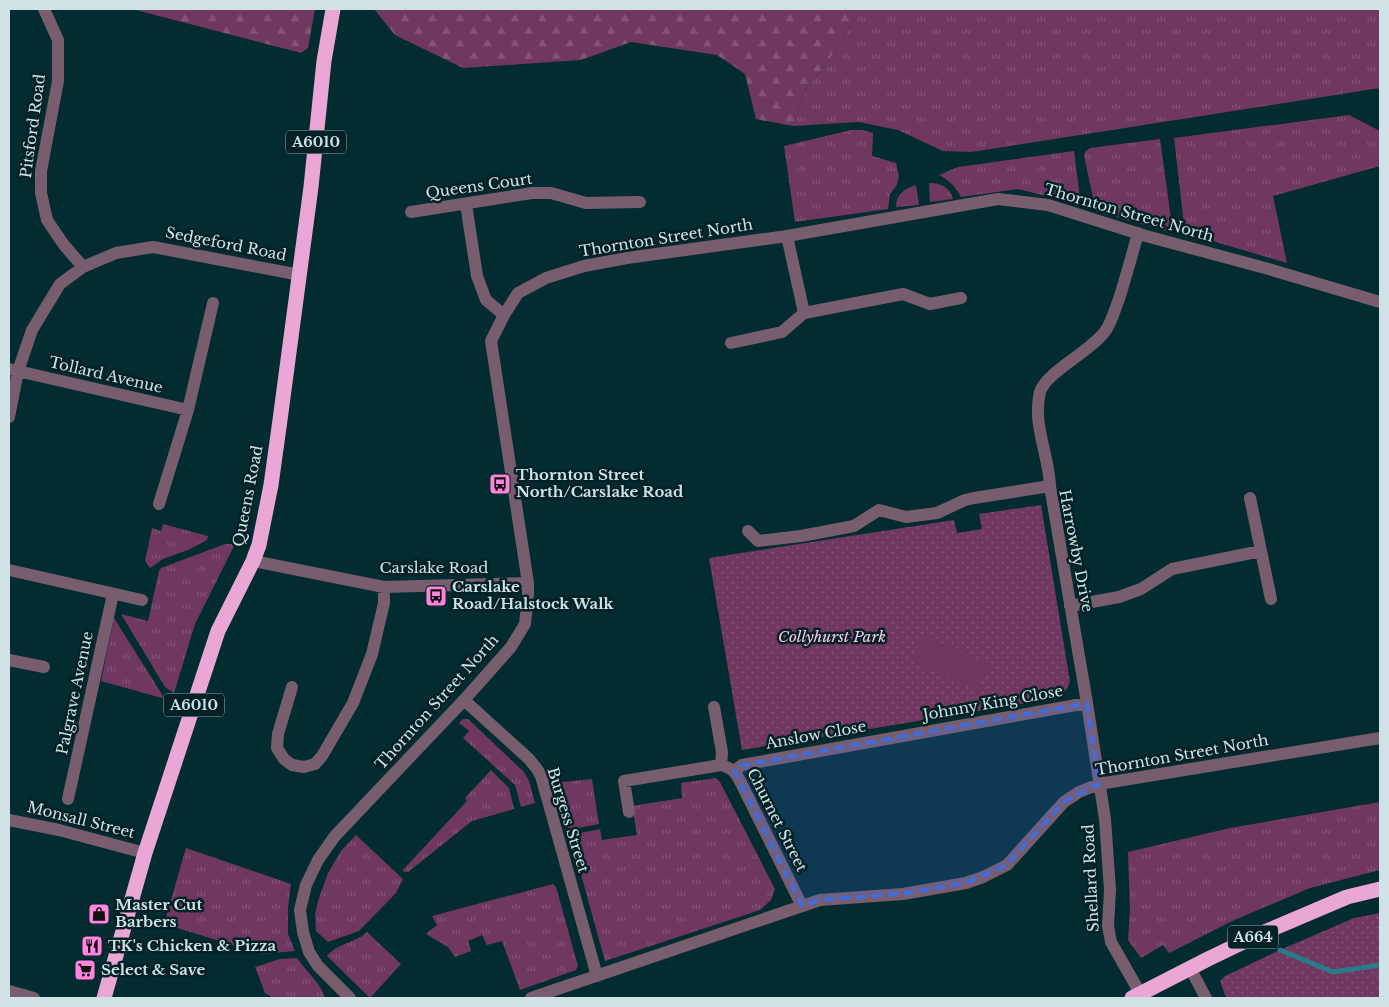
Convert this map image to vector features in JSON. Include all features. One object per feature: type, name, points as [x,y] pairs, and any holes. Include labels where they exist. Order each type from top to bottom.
[{"type":"highway","name":"Queens Road","points":[[104,998],[145,853],[218,631],[253,561],[259,544],[270,485],[300,275],[324,61],[334,9]]},
{"type":"highway","name":"A664","points":[[1136,996],[1260,934],[1347,897],[1380,889]]},
{"type":"street","name":"Pitsford Road","points":[[44,9],[58,40],[58,81],[41,171],[41,193],[47,220],[64,245],[83,267]]},
{"type":"street","name":"Queens Court","points":[[411,212],[532,193],[551,193],[586,203],[640,202]]},
{"type":"street","name":"Thornton Street North","points":[[350,998],[318,966],[310,952],[303,932],[300,910],[306,885],[318,860],[335,836],[464,700],[511,647],[525,624],[528,583],[491,340],[518,292],[546,278],[584,266],[627,258],[788,236],[998,199],[1048,205],[1138,233],[1380,302]]},
{"type":"street","points":[[466,204],[477,276],[486,300],[504,315]]},
{"type":"street","points":[[1050,486],[1039,423],[1038,406],[1041,390],[1051,377],[1084,353],[1106,331],[1112,318],[1138,233]]},
{"type":"street","points":[[788,236],[804,313]]},
{"type":"street","name":"Sedgeford Road","points":[[9,417],[13,370],[32,330],[60,284],[83,267],[116,252],[153,247],[300,275]]},
{"type":"street","points":[[731,343],[782,332],[804,313],[903,294],[930,304],[961,298]]},
{"type":"street","points":[[159,504],[188,410],[213,303]]},
{"type":"street","name":"Tollard Avenue","points":[[13,370],[188,410]]},
{"type":"street","name":"Harrowby Drive","points":[[748,531],[758,541],[801,536],[854,526],[879,510],[906,517],[937,513],[965,500],[1050,486],[1099,784]]},
{"type":"street","points":[[1250,498],[1271,599]]},
{"type":"street","points":[[1070,606],[1126,595],[1141,589],[1172,569],[1261,550]]},
{"type":"street","name":"Carslake Road","points":[[253,561],[384,587],[528,583]]},
{"type":"street","points":[[9,570],[142,600]]},
{"type":"street","points":[[292,687],[278,734],[277,748],[284,759],[292,765],[304,767],[315,764],[322,756],[353,703],[372,654],[384,603],[384,587]]},
{"type":"street","name":"Palgrave Avenue","points":[[68,799],[113,594]]},
{"type":"street","points":[[9,660],[44,667]]},
{"type":"street","name":"Burgess Street","points":[[464,700],[528,759],[541,776],[597,976]]},
{"type":"street","name":"Johnny King Close","points":[[905,735],[1087,703]]},
{"type":"street","points":[[629,812],[624,780],[722,765],[722,752],[714,707]]},
{"type":"street","name":"Anslow Close","points":[[734,771],[742,765],[905,735]]},
{"type":"street","name":"Thornton Street North","points":[[531,998],[820,900],[903,894],[966,883],[984,877],[1007,865],[1064,802],[1079,792],[1099,784],[1380,738]]},
{"type":"street","name":"Churnet Street","points":[[722,765],[734,771],[745,790],[802,906]]},
{"type":"street","name":"Shellard Road","points":[[1099,784],[1105,819],[1109,863],[1108,926],[1111,942],[1136,996]]},
{"type":"street","name":"Monsall Street","points":[[9,820],[59,830],[145,853]]},
{"type":"street","points":[[1190,968],[1206,998]]},
{"type":"street","points":[[9,991],[34,998]]},
{"type":"highlighted area","points":[[1087,703],[1099,784],[1064,802],[1007,865],[966,883],[903,894],[820,900],[802,906],[734,771],[742,765]]},
{"type":"green space","points":[[132,9],[315,9],[308,48],[301,53]]},
{"type":"green space","points":[[374,9],[862,9],[831,57],[806,89],[793,126],[756,119],[745,74],[717,55],[631,42],[581,60],[463,68],[395,35]]},
{"type":"green space","points":[[862,9],[1380,9],[1380,88],[971,152],[943,151],[898,130],[859,122],[793,126],[806,89],[831,57]]},
{"type":"green space","points":[[1349,115],[1380,131],[1380,166],[1273,196],[1287,263],[1185,233],[1174,138]]},
{"type":"green space","points":[[851,130],[863,130],[873,133],[872,156],[896,163],[899,176],[897,185],[890,194],[888,209],[795,222],[784,146]]},
{"type":"green space","points":[[1160,139],[1173,233],[1096,211],[1084,156],[1085,152],[1090,148]]},
{"type":"green space","points":[[1074,151],[1081,205],[1018,189],[961,197],[952,184],[939,175],[958,167]]},
{"type":"green space","points":[[929,183],[937,184],[950,191],[953,199],[930,202]]},
{"type":"green space","points":[[916,185],[919,205],[896,207],[899,195]]},
{"type":"green space","name":"Collyhurst Park","points":[[1041,505],[1070,682],[1063,693],[1051,699],[742,750],[709,558],[954,520],[957,533],[982,529],[979,514]]},
{"type":"green space","points":[[163,524],[208,536],[207,540],[188,550],[163,559],[150,568],[145,561],[152,528],[161,531]]},
{"type":"green space","points":[[225,544],[235,544],[195,624],[174,693],[165,687],[121,614],[148,621],[161,568]]},
{"type":"green space","points":[[114,618],[163,696],[162,698],[101,681]]},
{"type":"green space","points":[[923,634],[990,665],[977,691],[911,661]]},
{"type":"green space","points":[[463,719],[468,719],[524,772],[529,781],[535,803],[521,807],[515,785],[463,738],[469,731],[459,723]]},
{"type":"green space","points":[[491,770],[509,788],[514,809],[472,821],[408,872],[402,871],[467,801],[465,798]]},
{"type":"green space","points":[[716,778],[720,782],[775,889],[771,900],[760,910],[605,961],[570,835],[600,829],[602,840],[637,835],[632,806],[682,798],[681,783]]},
{"type":"green space","points":[[592,779],[599,824],[569,830],[554,780],[563,782]]},
{"type":"green space","points":[[1380,802],[1380,870],[1310,888],[1232,921],[1169,953],[1163,945],[1141,958],[1128,940],[1130,909],[1128,852],[1230,828]]},
{"type":"green space","points":[[356,835],[403,879],[396,893],[359,931],[328,942],[316,931],[315,914],[318,901],[328,873],[341,851]]},
{"type":"green space","points":[[186,848],[291,884],[288,907],[288,934],[295,951],[263,954],[164,924]]},
{"type":"green space","points":[[553,884],[556,887],[578,966],[576,970],[520,990],[502,941],[487,945],[482,935],[468,941],[471,951],[455,957],[448,947],[426,934],[437,925],[432,916]]},
{"type":"green space","points":[[1380,913],[1380,998],[1226,998],[1220,981],[1225,976],[1354,918]]},
{"type":"green space","points":[[367,932],[401,964],[370,998],[327,956],[336,948],[357,939]]},
{"type":"green space","points":[[297,958],[317,982],[325,998],[273,998],[265,993],[255,967],[280,959]]},
{"type":"waterway","points":[[1280,950],[1333,972],[1380,965]]},
{"type":"place","name":"Thornton Street North/Carslake Road","points":[[500,484]]},
{"type":"place","name":"Carslake Road/Halstock Walk","points":[[436,596]]},
{"type":"place","name":"Master Cut Barbers","points":[[99,914]]},
{"type":"place","name":"TK's Chicken & Pizza","points":[[92,946]]},
{"type":"place","name":"Select & Save","points":[[85,970]]}]
